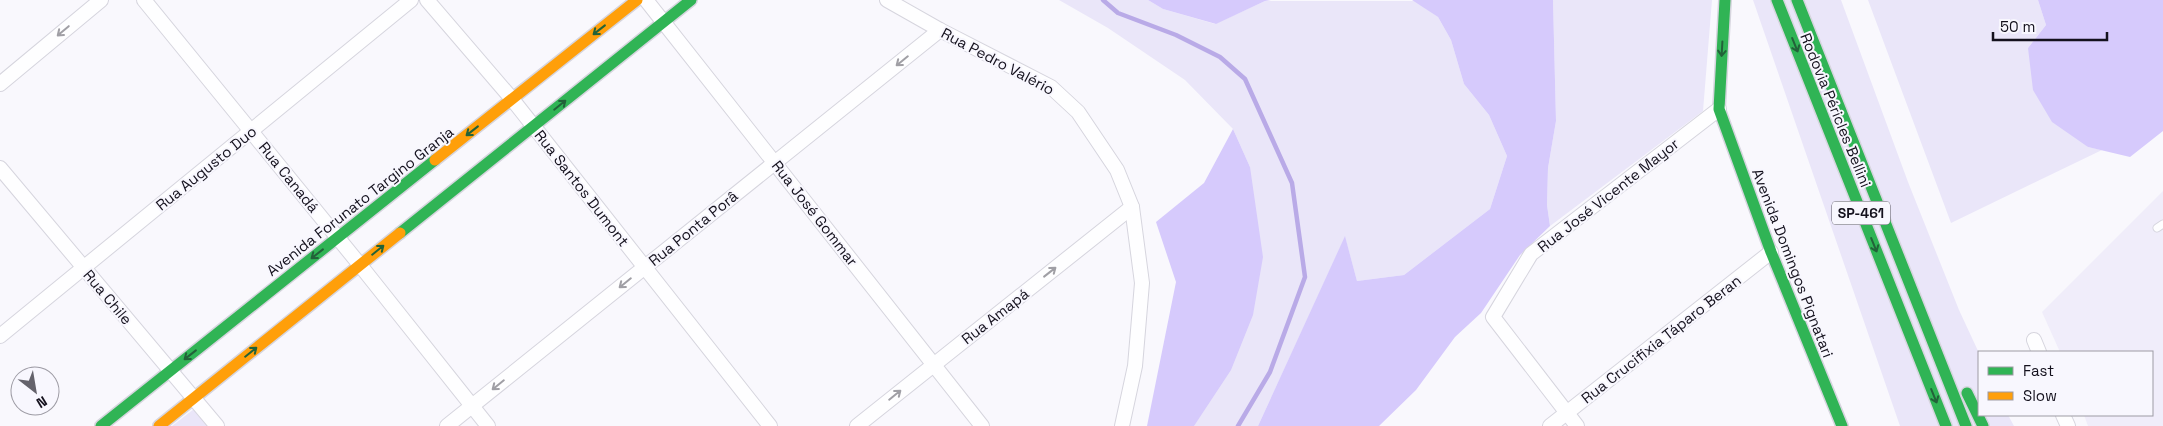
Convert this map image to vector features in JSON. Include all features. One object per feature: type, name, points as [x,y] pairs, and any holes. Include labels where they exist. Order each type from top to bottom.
[{"type":"street","points":[[0,84],[101,0]]},
{"type":"street","name":"Rua Canadá","points":[[144,0],[338,237],[488,426]]},
{"type":"street","name":"Rua Augusto Duo","points":[[0,336],[411,0]]},
{"type":"street","name":"Rua Santos Dumont","points":[[428,0],[512,99],[770,426]]},
{"type":"street","name":"Avenida Forunato Targino Granja","points":[[101,426],[637,0]]},
{"type":"street","name":"Rua José Gommar","points":[[646,0],[982,426]]},
{"type":"street","points":[[159,426],[691,0]]},
{"type":"street","name":"Rua Pedro Valério","points":[[887,0],[940,30],[1051,87],[1078,112],[1104,146],[1117,170],[1132,207],[1142,283],[1135,366],[1122,426]]},
{"type":"street","points":[[1720,109],[1725,0]]},
{"type":"street","name":"Rodovia Péricles Bellini","points":[[1777,0],[1946,426]]},
{"type":"street","name":"Rodovia Péricles Bellini","points":[[1797,0],[1885,226],[1966,426]]},
{"type":"street","name":"Rua Ponta Porâ","points":[[447,426],[940,30]]},
{"type":"street","name":"Avenida Domingos Pignatari","points":[[1720,109],[1771,252],[1842,426]]},
{"type":"street","name":"Rua José Vicente Mayor","points":[[1567,413],[1493,317],[1531,254],[1720,109]]},
{"type":"street","name":"Rua Chile","points":[[0,168],[217,426]]},
{"type":"street","name":"Rua Amapá","points":[[857,426],[1132,207]]},
{"type":"street","points":[[1885,226],[1978,416]]},
{"type":"street","name":"Rua Crucifixia Táparo Beran","points":[[1550,426],[1771,252]]},
{"type":"street","points":[[1567,413],[1576,426]]},
{"type":"shaded area","points":[[1059,0],[1148,0],[1163,9],[1215,24],[1265,1],[1415,1],[1438,17],[1451,40],[1464,84],[1489,115],[1507,156],[1490,209],[1404,275],[1357,281],[1345,237],[1258,426],[1194,426],[1250,167],[1233,129],[1185,80],[1108,28]]},
{"type":"shaded area","points":[[1148,0],[1271,0],[1216,24],[1163,9]]},
{"type":"shaded area","points":[[1412,0],[1553,0],[1556,121],[1548,168],[1547,205],[1550,226],[1520,255],[1481,313],[1455,337],[1416,390],[1379,426],[1258,426],[1345,236],[1357,281],[1404,275],[1490,209],[1507,156],[1489,115],[1464,84],[1451,40],[1438,17]]},
{"type":"shaded area","points":[[1553,0],[1712,0],[1703,111],[1550,226],[1547,205],[1548,168],[1556,121]]},
{"type":"shaded area","points":[[1753,0],[1841,0],[1908,182],[1959,310],[1978,351],[1978,416],[2009,416],[2014,426],[1900,426]]},
{"type":"shaded area","points":[[1868,0],[2038,0],[2046,25],[2028,48],[2088,147],[2102,150],[1951,223]]},
{"type":"shaded area","points":[[2038,0],[2163,0],[2163,131],[2130,157],[2088,147],[2052,122],[2033,90],[2028,48],[2046,25]]},
{"type":"shaded area","points":[[1233,129],[1250,167],[1263,257],[1253,315],[1231,370],[1194,426],[1147,426],[1176,282],[1156,222],[1204,183]]},
{"type":"shaded area","points":[[2163,191],[2163,426],[2088,426],[2084,416],[2153,416],[2153,351],[2060,351],[2042,312]]},
{"type":"shaded area","points":[[194,409],[208,426],[172,426]]},
{"type":"waterway","points":[[1103,0],[1118,13],[1176,35],[1220,57],[1245,79],[1292,183],[1305,277],[1270,372],[1238,426]]},
{"type":"traffic: fast","points":[[400,233],[691,0]]},
{"type":"traffic: fast","points":[[1725,0],[1719,109],[1771,252],[1842,426]]},
{"type":"traffic: fast","points":[[1777,0],[1946,426]]},
{"type":"traffic: fast","points":[[1797,0],[1966,426]]},
{"type":"traffic: fast","points":[[101,426],[435,160]]},
{"type":"traffic: fast","points":[[1967,393],[1978,416]]},
{"type":"traffic: fast","points":[[1978,416],[1983,426]]},
{"type":"traffic: slow","points":[[435,160],[637,0]]},
{"type":"traffic: slow","points":[[159,426],[400,233]]}]
